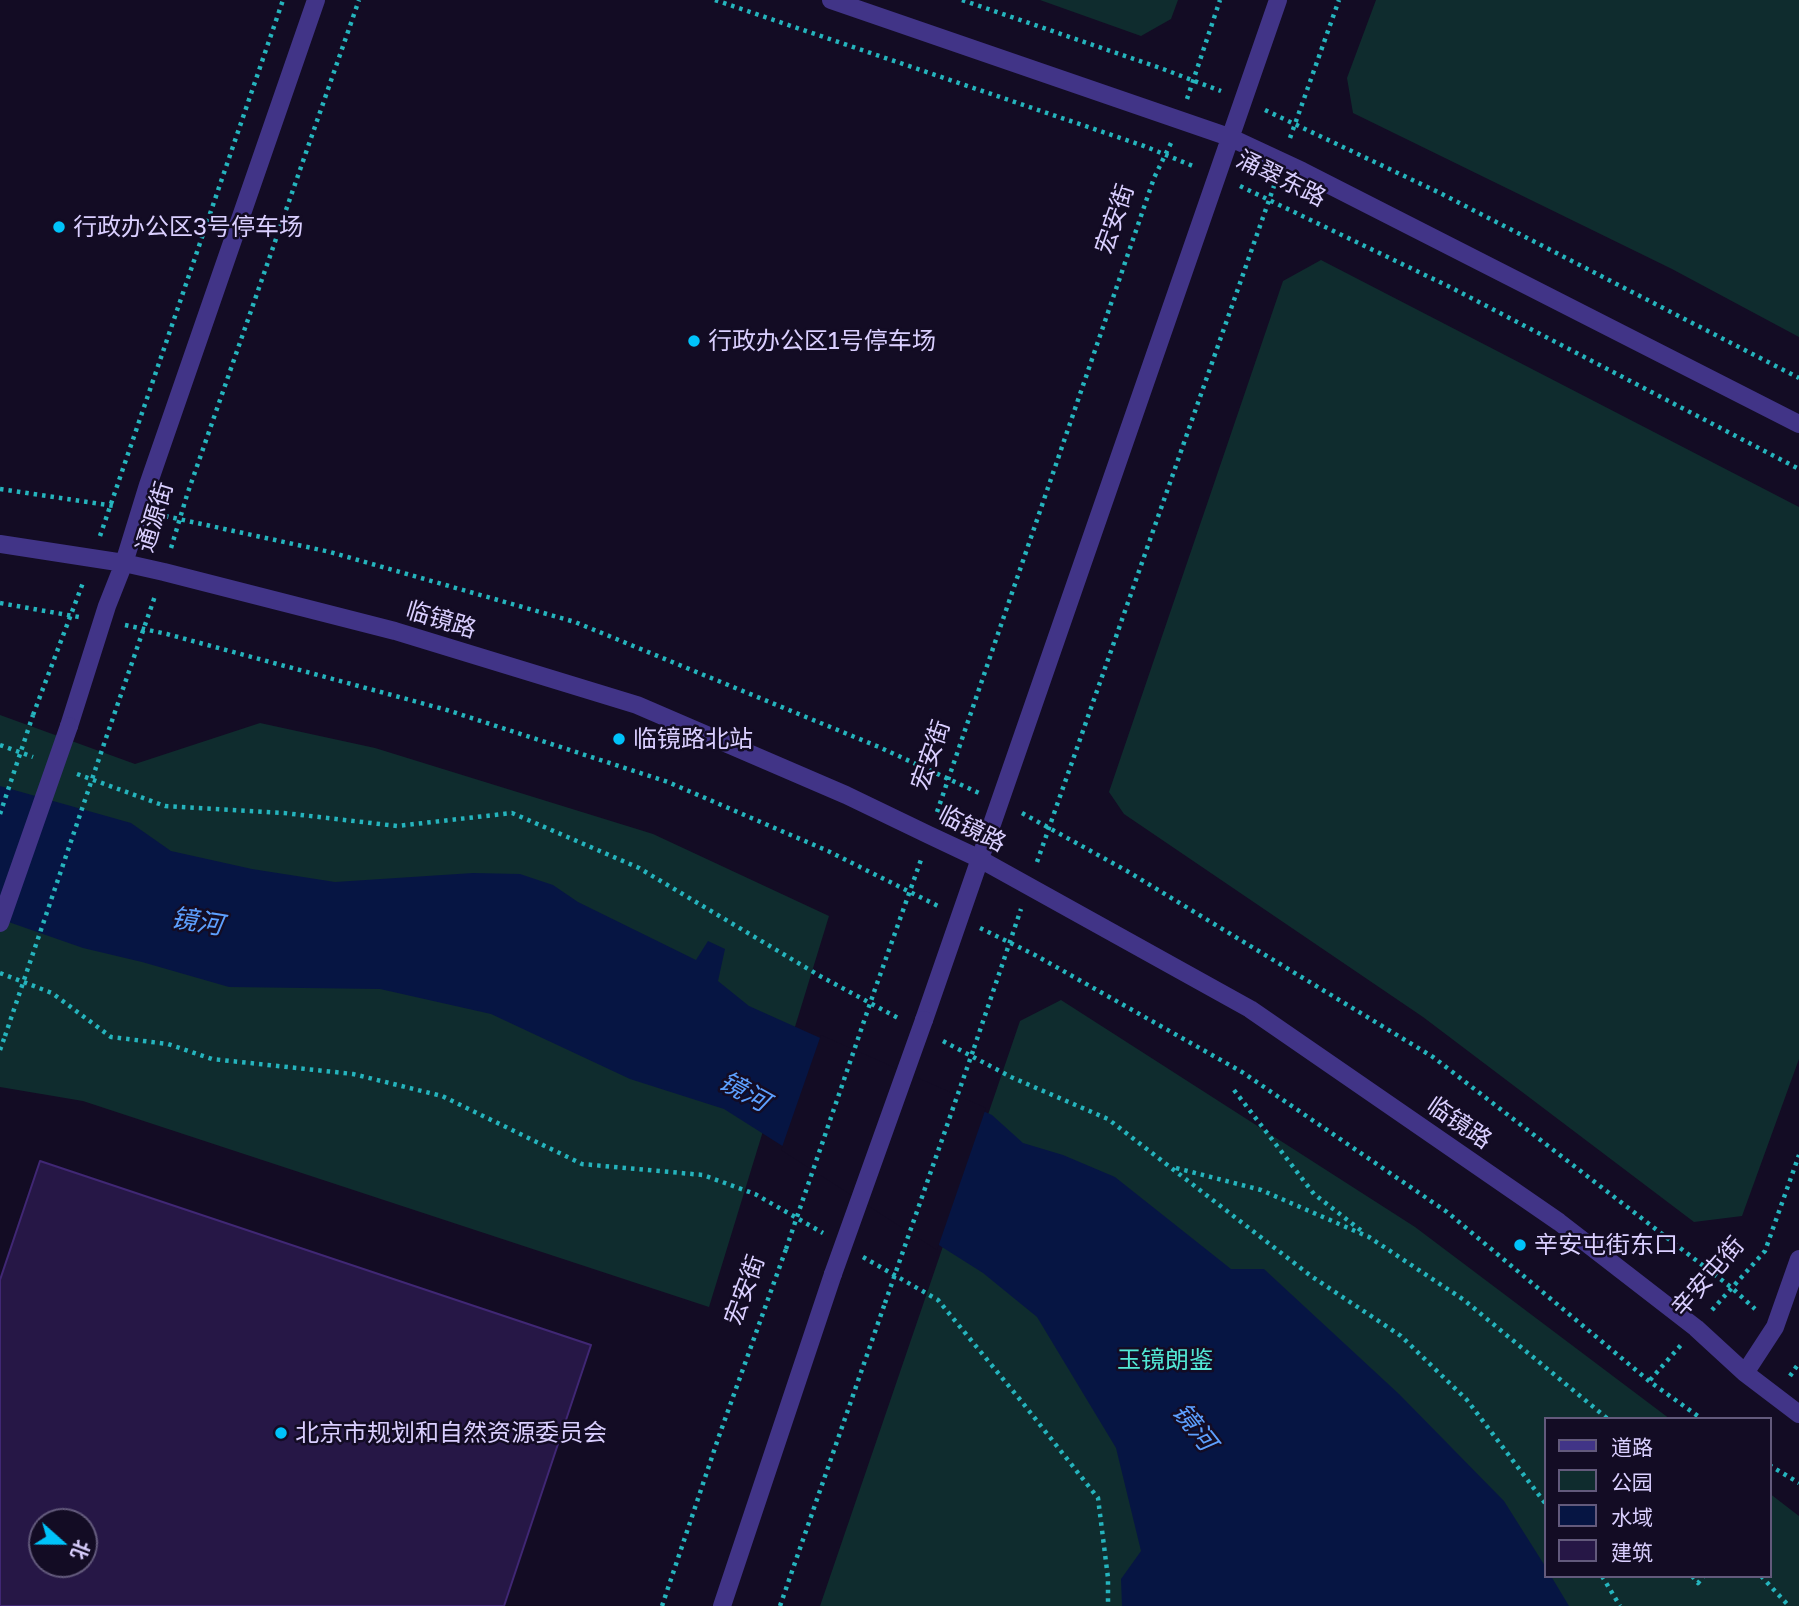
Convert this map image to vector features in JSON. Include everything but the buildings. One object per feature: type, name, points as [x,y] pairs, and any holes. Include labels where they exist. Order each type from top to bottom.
[{"type":"street","name":"通源街","points":[[0,923],[316,0]]},
{"type":"street","name":"涌翠东路","points":[[831,0],[1229,137],[1799,425]]},
{"type":"street","points":[[722,1606],[833,1274],[924,1020],[978,858],[1278,0]]},
{"type":"street","name":"临镜路","points":[[0,544],[124,563],[164,572],[395,631],[637,705],[846,795],[978,858],[1250,1009],[1559,1222],[1696,1328],[1745,1373],[1799,1414]]},
{"type":"street","points":[[1745,1373],[1775,1327],[1799,1259]]},
{"type":"path","name":"通源街","points":[[0,814],[33,715],[92,559],[283,0]]},
{"type":"path","name":"通源街","points":[[0,1050],[164,572],[187,495],[359,0]]},
{"type":"path","name":"涌翠东路","points":[[715,0],[1166,155],[1216,175],[1452,288],[1799,469]]},
{"type":"path","points":[[962,0],[1192,80],[1295,123],[1452,199],[1799,378]]},
{"type":"path","name":"宏安街","points":[[662,1606],[1154,178],[1181,121],[1192,80],[1220,0]]},
{"type":"path","points":[[780,1606],[1339,0]]},
{"type":"path","points":[[0,603],[143,628],[447,710],[668,782],[828,851],[1009,943],[1242,1072],[1447,1212],[1649,1381],[1699,1417]]},
{"type":"path","points":[[0,745],[39,759]]},
{"type":"path","points":[[65,769],[165,806],[284,813],[397,826],[512,813],[639,868],[820,976],[903,1020]]},
{"type":"path","points":[[0,973],[52,993],[111,1037],[168,1044],[212,1059],[353,1074],[442,1096],[582,1164],[703,1175],[755,1194],[823,1234]]},
{"type":"path","points":[[939,1039],[1011,1077],[1108,1119],[1174,1167],[1311,1276],[1401,1336],[1467,1400],[1544,1502]]},
{"type":"path","points":[[1234,1090],[1314,1194],[1369,1237],[1464,1300],[1606,1417]]},
{"type":"path","name":"辛安屯街","points":[[1649,1381],[1765,1251],[1799,1155]]},
{"type":"path","points":[[1174,1167],[1261,1189],[1369,1237]]},
{"type":"path","points":[[858,1254],[938,1300],[1098,1498],[1108,1578],[1108,1606]]},
{"type":"path","points":[[1771,1466],[1799,1483]]},
{"type":"path","points":[[1603,1578],[1620,1606]]},
{"type":"path","points":[[1763,1578],[1789,1606]]},
{"type":"green space","points":[[1040,0],[1178,0],[1171,19],[1141,36]]},
{"type":"green space","points":[[1376,0],[1799,0],[1799,337],[1672,269],[1353,113],[1347,78]]},
{"type":"green space","points":[[1321,260],[1799,507],[1799,1059],[1742,1216],[1694,1222],[1423,1017],[1124,814],[1109,792],[1283,281]]},
{"type":"green space","points":[[0,715],[135,764],[260,723],[375,748],[653,834],[829,916],[709,1307],[83,1101],[0,1087]]},
{"type":"green space","name":"玉镜朗鉴","points":[[1061,1000],[1415,1227],[1667,1417],[1544,1417],[1544,1578],[1771,1578],[1771,1495],[1799,1516],[1799,1606],[820,1606],[1020,1021]]},
{"type":"water","name":"镜河","points":[[0,786],[131,823],[171,851],[252,869],[335,882],[473,873],[520,874],[553,885],[578,902],[696,960],[708,941],[725,949],[718,981],[749,1006],[992,1115],[1023,1143],[1063,1155],[1115,1177],[1231,1269],[1264,1269],[1399,1394],[1504,1501],[1544,1564],[1544,1578],[1552,1578],[1569,1606],[1122,1606],[1121,1579],[1141,1551],[1116,1448],[1037,1317],[983,1273],[724,1109],[630,1079],[491,1014],[380,989],[229,987],[83,948],[0,919]]},
{"type":"pier","points":[[821,1035],[986,1108],[937,1250],[781,1150]]},
{"type":"place","name":"行政办公区3号停车场","points":[[59,227]]},
{"type":"place","name":"行政办公区1号停车场","points":[[694,341]]},
{"type":"place","name":"临镜路北站","points":[[619,739]]},
{"type":"place","name":"辛安屯街东口","points":[[1520,1245]]},
{"type":"place","name":"北京市规划和自然资源委员会","points":[[281,1433]]}]
